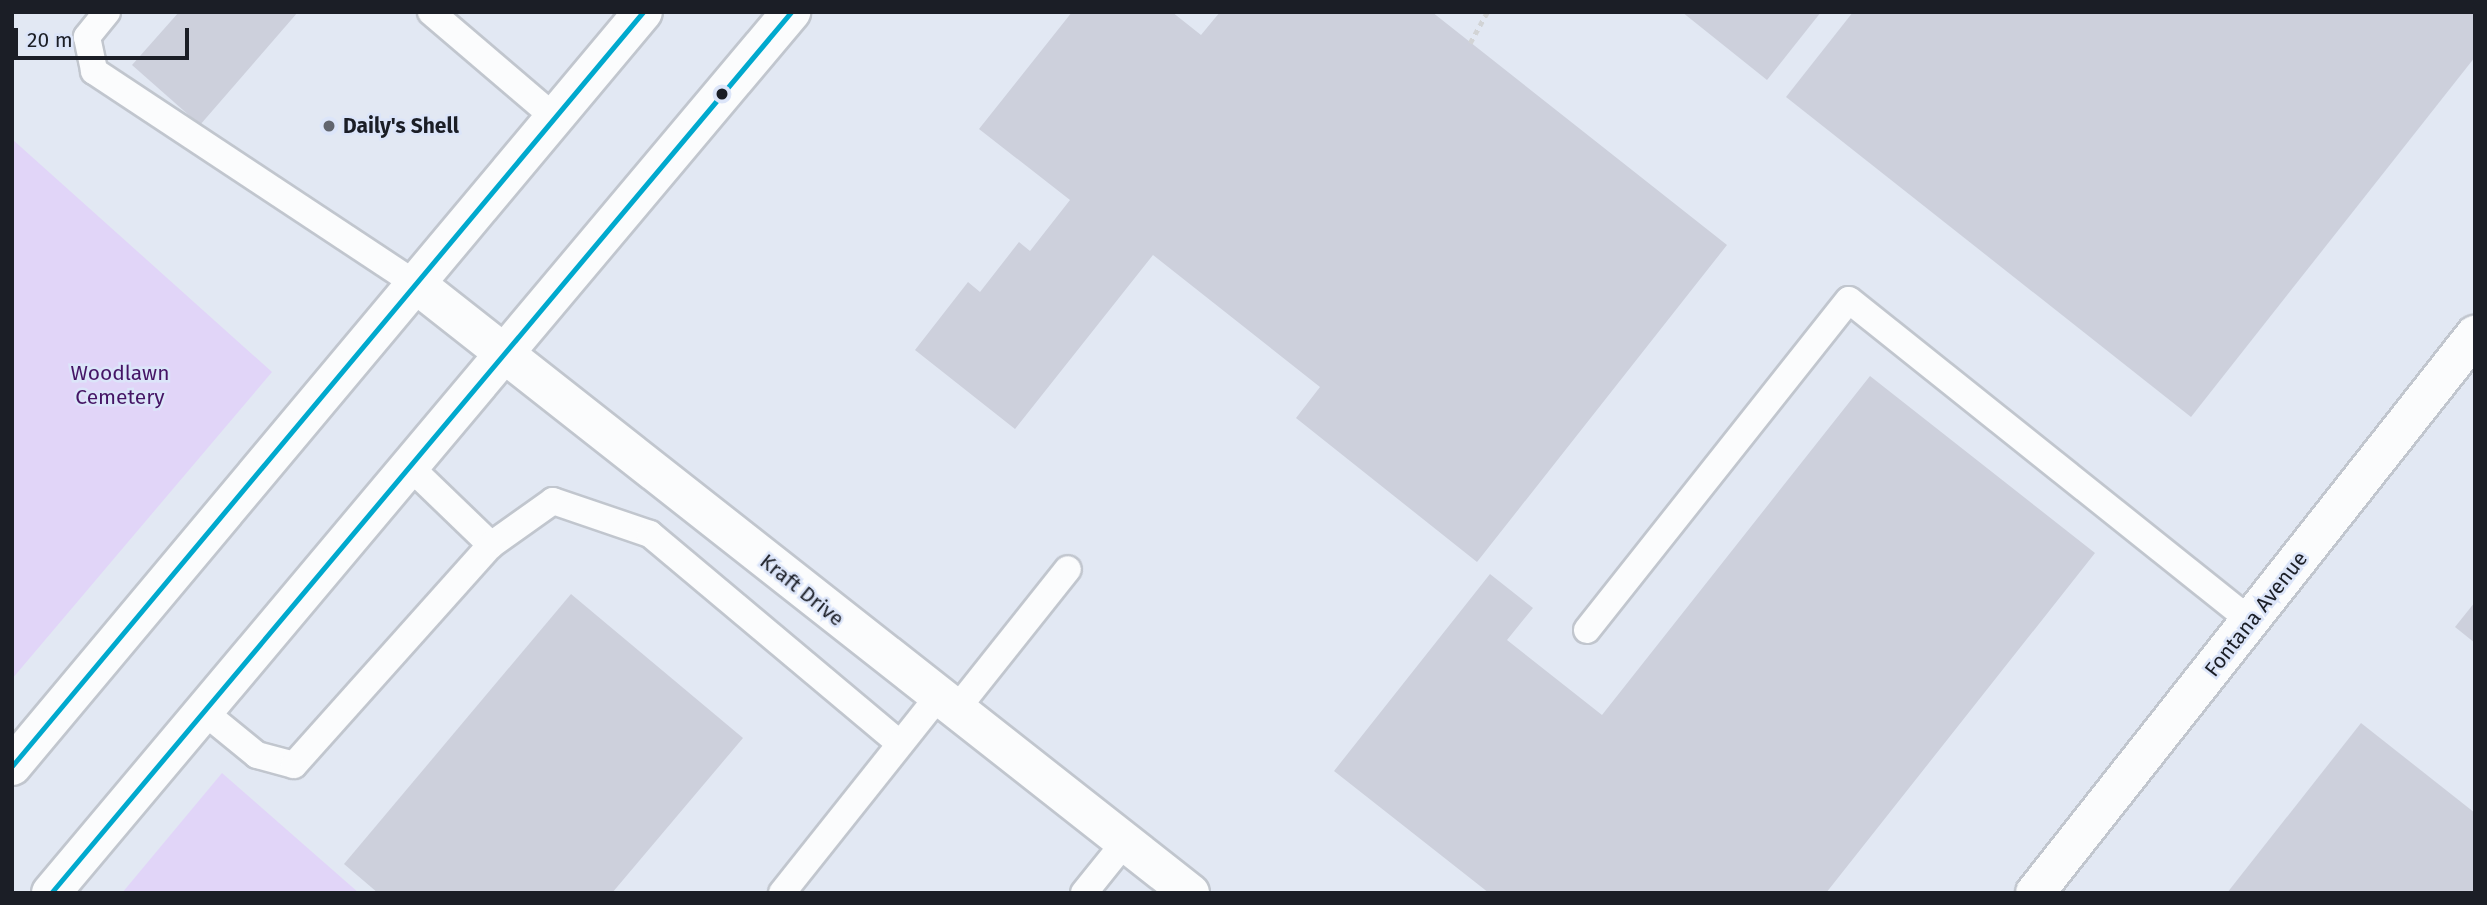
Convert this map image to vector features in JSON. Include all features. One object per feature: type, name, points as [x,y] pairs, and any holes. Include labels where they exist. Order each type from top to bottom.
[{"type":"main road","points":[[12,766],[643,12]]},
{"type":"main road","points":[[51,893],[791,12]]},
{"type":"main road","name":"Kraft Drive","points":[[416,284],[504,351],[946,705],[1190,893]]},
{"type":"main road","name":"Fontana Avenue","points":[[2035,893],[2252,622],[2475,335]]},
{"type":"lane","points":[[107,12],[87,37],[94,71],[416,284]]},
{"type":"lane","points":[[431,12],[554,117]]},
{"type":"lane","points":[[1587,630],[1849,300],[2252,622]]},
{"type":"lane","points":[[409,466],[491,545]]},
{"type":"lane","points":[[204,711],[257,755],[293,765],[491,545],[553,501],[650,534],[900,744]]},
{"type":"lane","points":[[782,893],[900,744],[946,705],[1068,569]]},
{"type":"lane","points":[[1084,893],[1125,842]]},
{"type":"path","points":[[1470,43],[1488,12]]},
{"type":"green space","name":"Woodlawn Cemetery","points":[[12,139],[272,372],[12,679]]},
{"type":"green space","points":[[222,773],[359,893],[122,893]]},
{"type":"building","points":[[179,12],[298,12],[200,125],[132,65]]},
{"type":"building","points":[[1072,12],[1172,12],[1201,35],[1220,12],[1432,12],[1727,245],[1477,562],[1296,418],[1320,387],[1153,255],[1015,429],[915,350],[968,282],[980,292],[1019,242],[1030,251],[1070,200],[979,129]]},
{"type":"building","points":[[1682,12],[1821,12],[1767,80]]},
{"type":"building","points":[[1853,12],[2475,12],[2475,57],[2191,417],[1786,97]]},
{"type":"building","points":[[1870,376],[2095,553],[1826,893],[1489,893],[1334,771],[1490,574],[1533,608],[1507,640],[1602,715]]},
{"type":"building","points":[[571,594],[743,738],[612,893],[378,893],[344,864]]},
{"type":"building","points":[[2475,602],[2475,643],[2455,627]]},
{"type":"building","points":[[2361,723],[2475,813],[2475,893],[2227,893]]},
{"type":"transit line","points":[[12,766],[643,12]]},
{"type":"transit line","points":[[51,893],[791,12]]},
{"type":"place","name":"Daily's Shell","points":[[329,126]]}]
